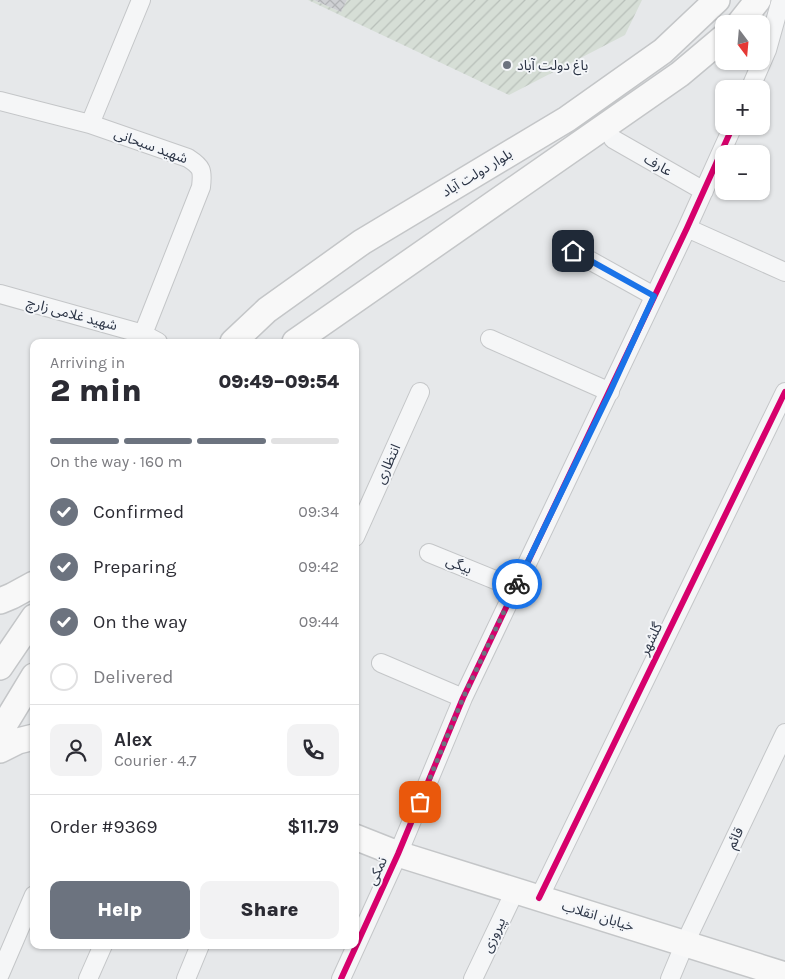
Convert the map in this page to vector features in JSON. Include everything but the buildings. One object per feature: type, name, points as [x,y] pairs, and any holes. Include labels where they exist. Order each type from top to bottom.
[{"type":"main road","name":"بلوار دولت آباد","points":[[236,339],[267,310],[362,242],[567,119],[655,57],[717,0]]},
{"type":"main road","points":[[746,15],[758,0]]},
{"type":"main road","points":[[299,339],[680,74],[715,45]]},
{"type":"main road","points":[[0,601],[30,586]]},
{"type":"main road","points":[[30,623],[0,665],[30,680]]},
{"type":"main road","points":[[0,732],[30,684]]},
{"type":"main road","points":[[0,750],[18,741],[30,738]]},
{"type":"main road","name":"خیابان انقلاب","points":[[359,839],[398,854],[785,975]]},
{"type":"street","points":[[90,124],[141,0]]},
{"type":"street","points":[[754,80],[767,50],[781,0]]},
{"type":"street","name":"شهید سبحانی","points":[[0,101],[90,124],[188,158],[198,165],[202,174],[201,187],[150,338]]},
{"type":"street","name":"نمکی","points":[[359,940],[398,854],[463,698],[610,392],[729,135]]},
{"type":"street","name":"عارف","points":[[613,139],[704,191]]},
{"type":"street","points":[[687,228],[785,272]]},
{"type":"street","points":[[573,251],[654,296]]},
{"type":"street","name":"شهید غلامی زارچ","points":[[0,294],[150,338]]},
{"type":"street","points":[[490,339],[610,392]]},
{"type":"street","name":"انتظاری","points":[[359,528],[420,392]]},
{"type":"street","name":"گلشهر","points":[[539,898],[785,392]]},
{"type":"street","name":"بیگی","points":[[429,552],[516,588]]},
{"type":"street","points":[[381,663],[463,698]]},
{"type":"street","name":"قائم","points":[[670,979],[685,943],[779,763],[785,733]]},
{"type":"street","name":"پیروزی","points":[[473,979],[515,891]]},
{"type":"street","points":[[0,974],[30,904]]},
{"type":"street","points":[[88,979],[101,949]]},
{"type":"street","points":[[186,979],[198,949]]},
{"type":"street","name":"نمکی","points":[[341,979],[355,949]]},
{"type":"shaded area","name":"باغ دولت آباد","points":[[308,0],[314,0],[341,12],[347,0],[642,0],[625,35],[509,95]]},
{"type":"cycle path","points":[[359,940],[398,854],[463,698],[687,228],[729,135]]},
{"type":"cycle path","points":[[539,898],[785,392]]},
{"type":"cycle path","points":[[341,979],[355,949]]},
{"type":"way so far","points":[[420,802],[463,698],[517,584]]},
{"type":"place","name":"باغ دولت آباد","points":[[507,65]]},
{"type":"route","points":[[517,584],[610,392],[654,296],[573,251]]}]
